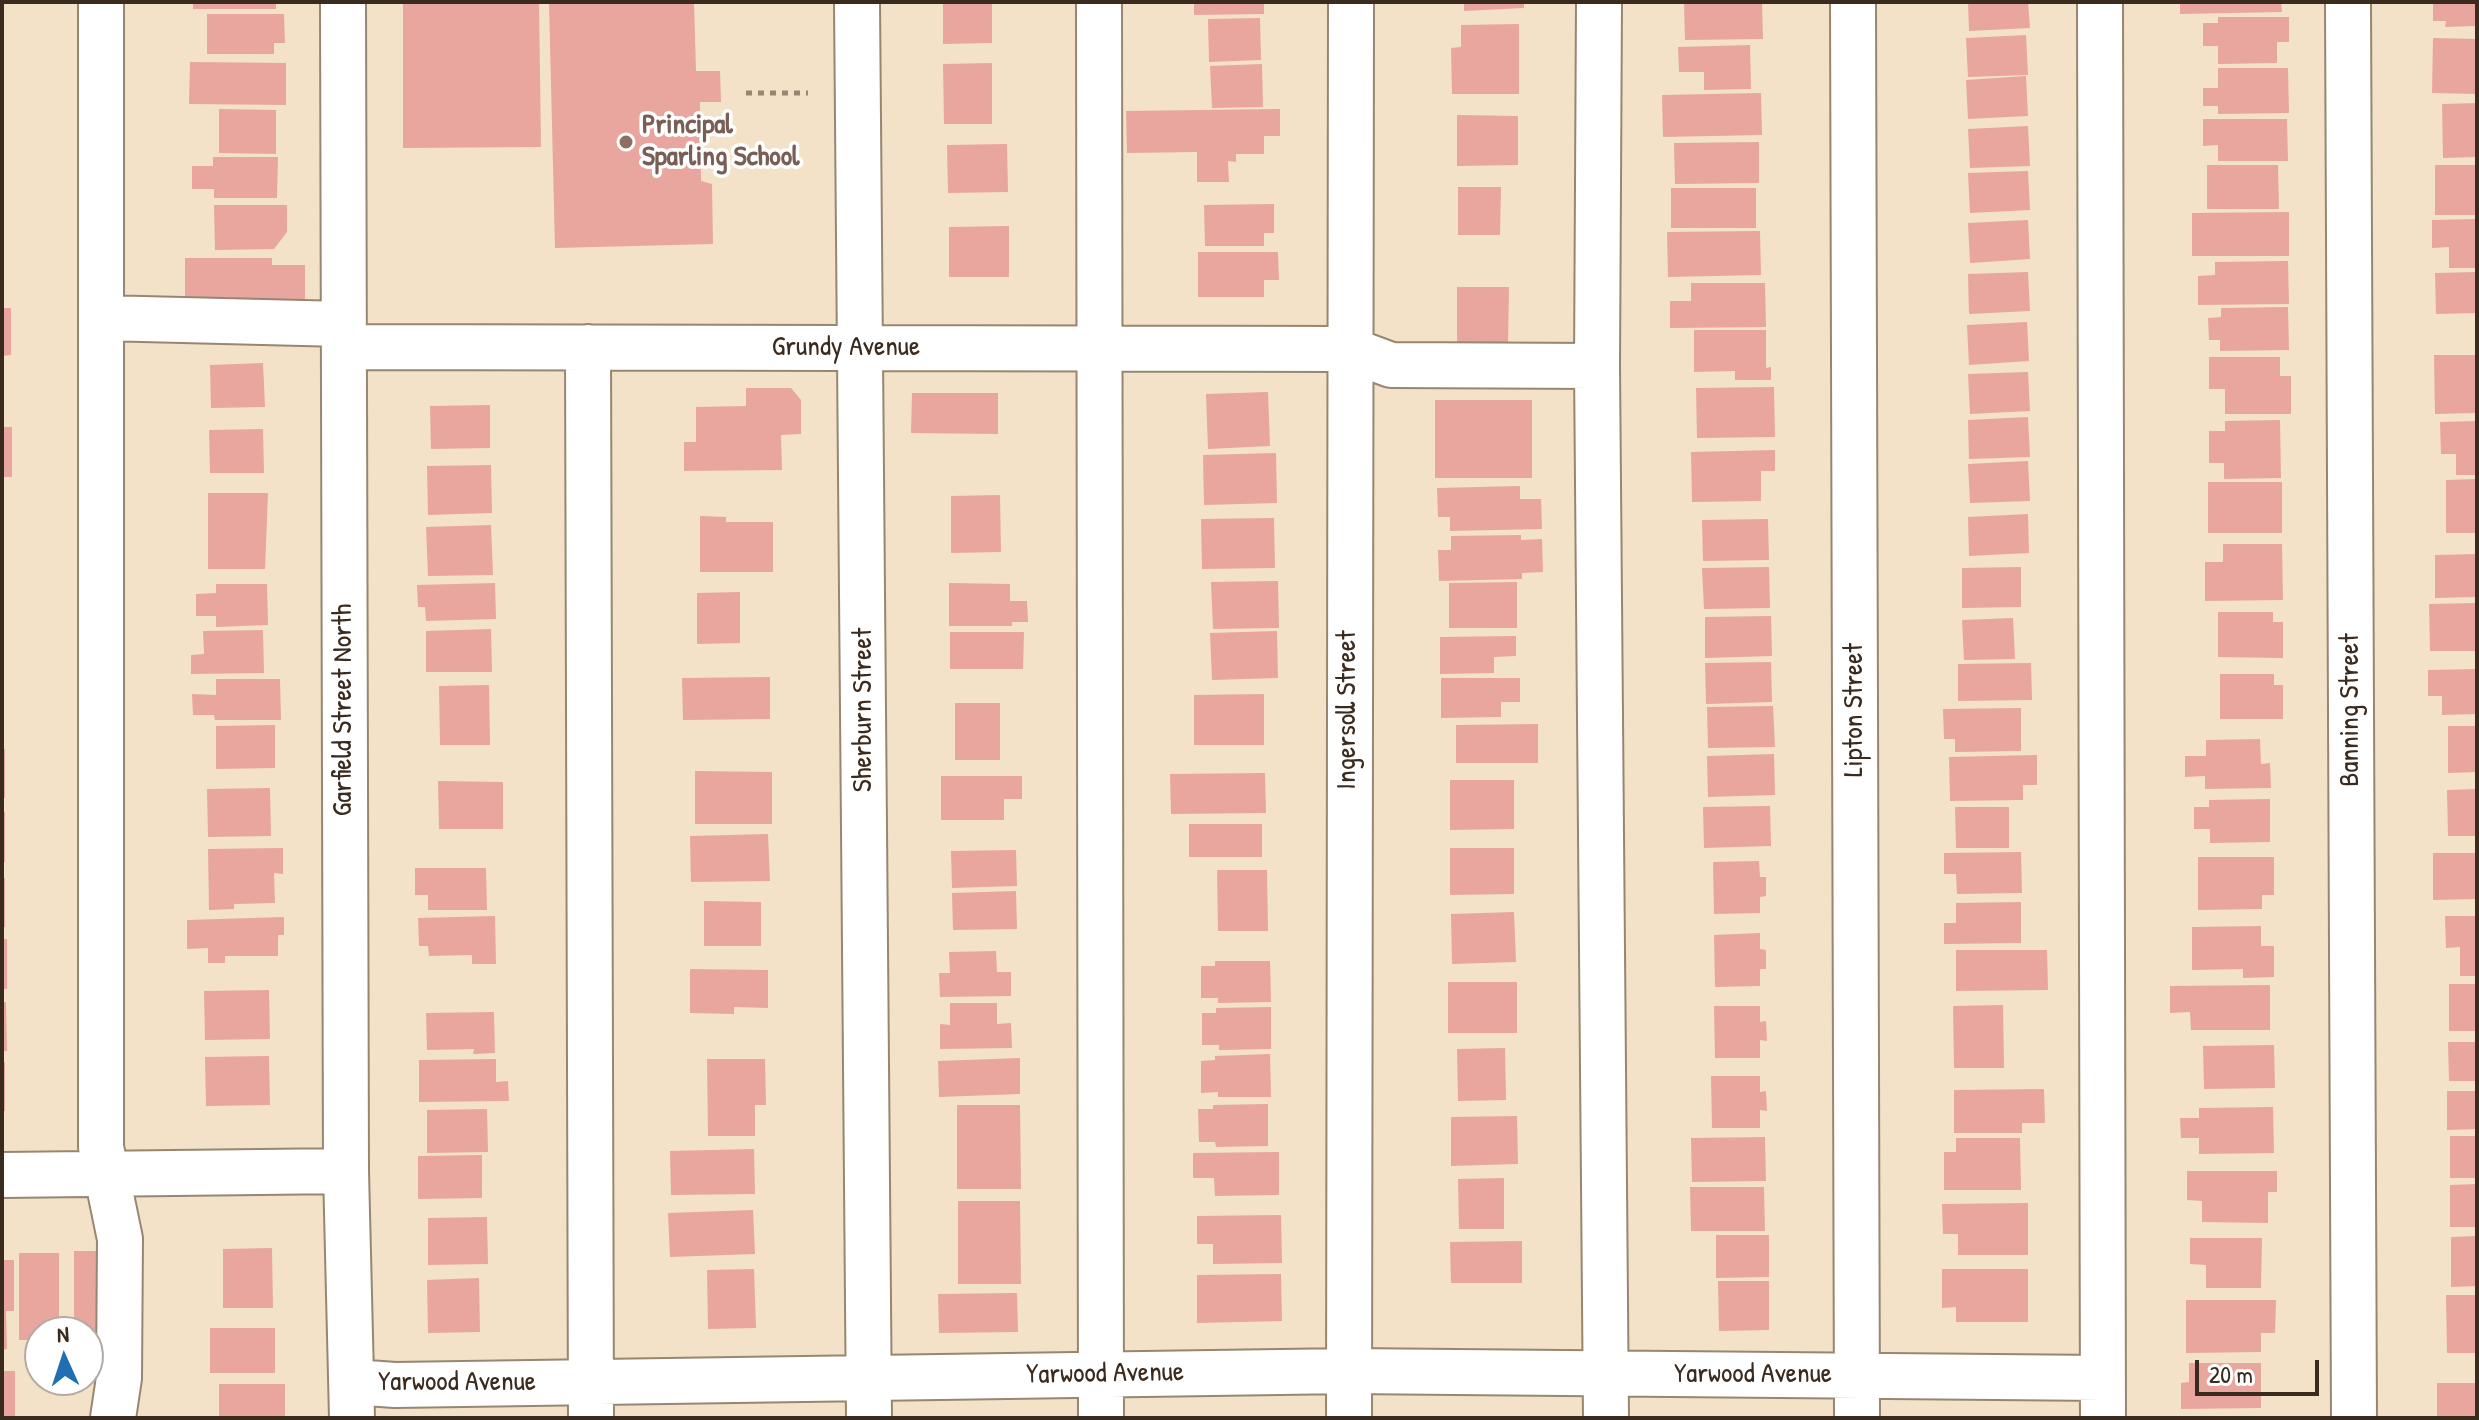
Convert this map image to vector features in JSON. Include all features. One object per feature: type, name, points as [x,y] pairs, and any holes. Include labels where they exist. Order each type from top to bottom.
[{"type":"street","points":[[101,2],[101,1147],[120,1239],[119,1378],[113,1418]]},
{"type":"street","name":"Garfield Street North","points":[[343,2],[346,1171],[352,1400]]},
{"type":"street","name":"Sherburn Street","points":[[857,2],[869,1398]]},
{"type":"street","points":[[1099,2],[1101,1418]]},
{"type":"street","name":"Ingersoll Street","points":[[1349,1418],[1348,349],[1351,2]]},
{"type":"street","points":[[1599,2],[1597,366],[1606,1418]]},
{"type":"street","name":"Lipton Street","points":[[1853,2],[1857,1397]]},
{"type":"street","points":[[2100,2],[2103,1398]]},
{"type":"street","name":"Banning Street","points":[[2348,2],[2354,1418]]},
{"type":"street","name":"Grundy Avenue","points":[[102,318],[343,335],[588,347],[1348,349]]},
{"type":"street","points":[[588,347],[591,1400]]},
{"type":"street","points":[[1348,349],[1391,365],[1597,366]]},
{"type":"street","points":[[2,1175],[346,1171]]},
{"type":"street","name":"Yarwood Avenue","points":[[352,1400],[869,1398],[1101,1374],[1348,1371],[1606,1374],[1857,1397],[2103,1398]]},
{"type":"path","points":[[746,93],[808,93]]},
{"type":"building","points":[[193,2],[276,2],[276,9],[193,9]]},
{"type":"building","points":[[539,2],[541,147],[403,148],[403,3]]},
{"type":"building","name":"Principal Sparling School","points":[[549,2],[694,2],[696,71],[720,71],[721,102],[700,102],[701,181],[712,184],[713,244],[555,248]]},
{"type":"building","points":[[943,2],[992,2],[992,43],[943,44]]},
{"type":"building","points":[[1194,2],[1264,2],[1264,14],[1194,15]]},
{"type":"building","points":[[1464,2],[1524,2],[1524,8],[1464,11]]},
{"type":"building","points":[[1684,2],[1762,2],[1763,39],[1685,40]]},
{"type":"building","points":[[1968,2],[2028,2],[2030,28],[1969,31]]},
{"type":"building","points":[[2180,2],[2281,2],[2282,12],[2180,14]]},
{"type":"building","points":[[2433,2],[2477,2],[2477,26],[2445,27],[2446,21],[2433,21]]},
{"type":"building","points":[[207,14],[284,14],[285,43],[274,43],[274,54],[207,54]]},
{"type":"building","points":[[2218,17],[2289,17],[2289,42],[2277,42],[2277,63],[2218,64],[2218,46],[2203,46],[2203,23],[2218,23]]},
{"type":"building","points":[[1260,18],[1261,60],[1209,62],[1208,19]]},
{"type":"building","points":[[1519,24],[1519,94],[1452,94],[1451,48],[1461,47],[1461,25]]},
{"type":"building","points":[[2026,35],[2028,75],[1968,77],[1966,38]]},
{"type":"building","points":[[2433,38],[2477,39],[2477,94],[2432,93]]},
{"type":"building","points":[[1750,45],[1751,89],[1704,90],[1704,72],[1679,72],[1678,47]]},
{"type":"building","points":[[190,62],[286,63],[286,105],[189,104]]},
{"type":"building","points":[[992,63],[992,124],[944,124],[943,64]]},
{"type":"building","points":[[1262,64],[1263,107],[1212,108],[1210,66]]},
{"type":"building","points":[[2218,68],[2288,68],[2289,113],[2218,114],[2218,106],[2203,106],[2203,88],[2218,88]]},
{"type":"building","points":[[2026,76],[2028,116],[1968,119],[1966,80]]},
{"type":"building","points":[[1761,93],[1762,135],[1663,137],[1662,95]]},
{"type":"building","points":[[2477,103],[2477,157],[2443,158],[2442,104]]},
{"type":"building","points":[[219,109],[276,110],[276,154],[219,153]]},
{"type":"building","points":[[1280,109],[1280,136],[1264,136],[1264,154],[1236,154],[1236,162],[1228,161],[1229,182],[1197,182],[1197,152],[1127,153],[1126,111]]},
{"type":"building","points":[[1457,115],[1518,116],[1518,165],[1457,166]]},
{"type":"building","points":[[2203,119],[2287,119],[2288,161],[2218,161],[2218,145],[2203,146]]},
{"type":"building","points":[[2028,126],[2030,166],[1970,168],[1968,129]]},
{"type":"building","points":[[1759,142],[1759,183],[1675,184],[1674,143]]},
{"type":"building","points":[[1007,144],[1008,192],[948,193],[947,145]]},
{"type":"building","points":[[213,157],[278,157],[277,198],[214,198],[214,189],[192,189],[192,166],[213,166]]},
{"type":"building","points":[[2207,165],[2278,165],[2279,209],[2207,209]]},
{"type":"building","points":[[2435,165],[2477,165],[2477,215],[2435,215]]},
{"type":"building","points":[[2028,171],[2030,210],[1970,213],[1968,173]]},
{"type":"building","points":[[1458,187],[1501,187],[1500,235],[1458,235]]},
{"type":"building","points":[[1671,188],[1756,188],[1756,228],[1671,228]]},
{"type":"building","points":[[1274,204],[1274,233],[1264,233],[1264,246],[1205,246],[1204,205]]},
{"type":"building","points":[[214,205],[287,205],[287,232],[274,249],[215,250]]},
{"type":"building","points":[[2289,212],[2289,256],[2192,256],[2192,213]]},
{"type":"building","points":[[2477,219],[2477,268],[2449,268],[2449,247],[2432,248],[2432,220]]},
{"type":"building","points":[[2028,220],[2030,259],[1970,263],[1968,223]]},
{"type":"building","points":[[1009,226],[1009,277],[949,277],[949,227]]},
{"type":"building","points":[[1760,231],[1761,275],[1668,277],[1667,232]]},
{"type":"building","points":[[1198,252],[1278,252],[1279,280],[1264,280],[1264,297],[1198,297]]},
{"type":"building","points":[[185,258],[272,258],[272,265],[305,265],[305,301],[185,302]]},
{"type":"building","points":[[2288,261],[2289,304],[2198,305],[2198,276],[2215,275],[2215,262]]},
{"type":"building","points":[[2028,272],[2030,311],[1969,314],[1968,274]]},
{"type":"building","points":[[2477,272],[2477,313],[2436,314],[2435,273]]},
{"type":"building","points":[[1691,283],[1765,283],[1766,327],[1670,328],[1670,301],[1691,301]]},
{"type":"building","points":[[1457,287],[1509,287],[1508,345],[1457,344]]},
{"type":"building","points":[[2288,307],[2289,350],[2220,351],[2220,340],[2209,340],[2208,318],[2221,317],[2221,308]]},
{"type":"building","points":[[2,308],[11,308],[11,355],[2,356]]},
{"type":"building","points":[[2027,322],[2029,361],[1969,365],[1967,325]]},
{"type":"building","points":[[1694,330],[1766,330],[1766,368],[1771,367],[1771,380],[1735,380],[1735,371],[1694,372]]},
{"type":"building","points":[[2434,355],[2477,355],[2477,413],[2435,414]]},
{"type":"building","points":[[2209,357],[2280,357],[2280,376],[2291,376],[2291,414],[2225,414],[2225,389],[2209,389]]},
{"type":"building","points":[[263,363],[265,407],[211,408],[210,365]]},
{"type":"building","points":[[2028,372],[2030,411],[1970,414],[1968,374]]},
{"type":"building","points":[[1774,387],[1775,437],[1697,438],[1696,388]]},
{"type":"building","points":[[746,388],[791,388],[801,400],[801,434],[781,435],[782,470],[684,471],[684,442],[696,442],[696,407],[746,406]]},
{"type":"building","points":[[1268,392],[1270,446],[1208,449],[1206,394]]},
{"type":"building","points":[[912,393],[998,393],[998,434],[911,433]]},
{"type":"building","points":[[1435,400],[1532,400],[1532,478],[1435,478]]},
{"type":"building","points":[[490,405],[490,448],[431,449],[430,406]]},
{"type":"building","points":[[2028,417],[2030,457],[1969,459],[1968,420]]},
{"type":"building","points":[[2280,420],[2281,478],[2224,479],[2224,463],[2209,463],[2209,431],[2225,431],[2225,421]]},
{"type":"building","points":[[2477,421],[2477,475],[2456,475],[2456,454],[2441,454],[2440,422]]},
{"type":"building","points":[[2,427],[12,427],[12,477],[2,477]]},
{"type":"building","points":[[263,429],[264,473],[210,473],[209,430]]},
{"type":"building","points":[[1775,450],[1775,471],[1761,471],[1761,501],[1692,502],[1691,452]]},
{"type":"building","points":[[1276,453],[1277,503],[1204,505],[1203,455]]},
{"type":"building","points":[[2028,461],[2030,501],[1970,503],[1968,464]]},
{"type":"building","points":[[491,465],[492,513],[428,515],[427,466]]},
{"type":"building","points":[[2477,479],[2477,533],[2446,533],[2446,480]]},
{"type":"building","points":[[2208,482],[2282,482],[2282,533],[2208,533]]},
{"type":"building","points":[[1520,486],[1520,499],[1541,499],[1542,529],[1450,531],[1450,517],[1438,517],[1437,488]]},
{"type":"building","points":[[208,493],[268,493],[265,569],[208,569]]},
{"type":"building","points":[[1000,495],[1001,552],[951,553],[951,496]]},
{"type":"building","points":[[2028,514],[2029,553],[1969,556],[1968,517]]},
{"type":"building","points":[[700,516],[726,517],[726,522],[773,522],[773,572],[700,572]]},
{"type":"building","points":[[1274,518],[1275,568],[1202,569],[1201,519]]},
{"type":"building","points":[[1768,519],[1769,560],[1703,561],[1702,520]]},
{"type":"building","points":[[491,525],[493,575],[428,576],[426,527]]},
{"type":"building","points":[[1521,535],[1521,540],[1542,539],[1543,572],[1522,573],[1522,579],[1439,581],[1438,550],[1451,550],[1451,536]]},
{"type":"building","points":[[2223,544],[2282,544],[2283,600],[2205,601],[2205,562],[2223,562]]},
{"type":"building","points":[[2477,554],[2477,597],[2435,598],[2435,555]]},
{"type":"building","points":[[1769,567],[1770,608],[1704,609],[1702,568]]},
{"type":"building","points":[[2021,567],[2021,607],[1962,608],[1962,568]]},
{"type":"building","points":[[1278,581],[1279,628],[1213,629],[1211,582]]},
{"type":"building","points":[[1517,582],[1517,628],[1449,628],[1449,583]]},
{"type":"building","points":[[495,583],[496,619],[426,621],[425,607],[418,607],[417,585]]},
{"type":"building","points":[[949,583],[1010,584],[1010,601],[1027,601],[1028,622],[1012,622],[1012,626],[949,626]]},
{"type":"building","points":[[216,584],[267,584],[268,625],[216,627],[216,616],[196,616],[196,594],[216,593]]},
{"type":"building","points":[[740,592],[740,643],[697,644],[697,593]]},
{"type":"building","points":[[2477,603],[2477,651],[2430,651],[2429,604]]},
{"type":"building","points":[[2218,612],[2273,612],[2273,622],[2283,622],[2283,658],[2218,657]]},
{"type":"building","points":[[1771,616],[1772,656],[1705,658],[1705,617]]},
{"type":"building","points":[[2013,618],[2015,659],[1964,660],[1962,620]]},
{"type":"building","points":[[491,629],[492,672],[426,672],[426,631]]},
{"type":"building","points":[[263,630],[264,673],[191,674],[191,655],[204,654],[203,631]]},
{"type":"building","points":[[1277,631],[1278,678],[1212,680],[1210,633]]},
{"type":"building","points":[[950,632],[1024,632],[1023,669],[950,669]]},
{"type":"building","points":[[1516,636],[1516,656],[1494,657],[1494,673],[1440,674],[1440,637]]},
{"type":"building","points":[[1771,662],[1772,702],[1706,704],[1705,663]]},
{"type":"building","points":[[2031,663],[2032,700],[1958,701],[1958,664]]},
{"type":"building","points":[[2477,669],[2477,714],[2442,715],[2442,696],[2428,696],[2428,670]]},
{"type":"building","points":[[2220,674],[2274,674],[2274,685],[2283,685],[2283,719],[2220,719]]},
{"type":"building","points":[[770,677],[770,719],[683,720],[682,678]]},
{"type":"building","points":[[1441,678],[1520,678],[1520,702],[1501,702],[1501,717],[1441,718]]},
{"type":"building","points":[[216,679],[280,679],[281,720],[215,720],[214,715],[193,715],[192,694],[216,695]]},
{"type":"building","points":[[489,685],[490,745],[440,745],[439,686]]},
{"type":"building","points":[[1264,694],[1264,745],[1194,745],[1194,695]]},
{"type":"building","points":[[955,703],[1000,703],[1000,760],[955,760]]},
{"type":"building","points":[[1773,706],[1775,747],[1708,748],[1707,707]]},
{"type":"building","points":[[2021,708],[2021,751],[1955,752],[1955,739],[1944,739],[1943,709]]},
{"type":"building","points":[[1538,724],[1538,763],[1456,763],[1456,725]]},
{"type":"building","points":[[275,725],[275,768],[216,769],[216,726]]},
{"type":"building","points":[[2448,726],[2477,726],[2477,772],[2448,773]]},
{"type":"building","points":[[2260,739],[2261,764],[2270,763],[2271,788],[2205,789],[2205,776],[2185,777],[2185,756],[2206,756],[2206,740]]},
{"type":"building","points":[[2,749],[5,749],[5,798],[2,798]]},
{"type":"building","points":[[1774,754],[1775,795],[1708,797],[1707,756]]},
{"type":"building","points":[[2037,755],[2037,785],[2023,785],[2023,800],[1950,801],[1949,757]]},
{"type":"building","points":[[695,771],[772,772],[772,824],[695,824]]},
{"type":"building","points":[[1265,773],[1266,813],[1171,814],[1170,774]]},
{"type":"building","points":[[941,776],[1022,776],[1022,799],[1004,799],[1004,820],[941,820]]},
{"type":"building","points":[[1450,780],[1514,780],[1514,829],[1450,830]]},
{"type":"building","points":[[438,781],[503,782],[503,829],[439,829]]},
{"type":"building","points":[[270,788],[271,836],[208,837],[207,789]]},
{"type":"building","points":[[2477,789],[2477,836],[2448,836],[2447,790]]},
{"type":"building","points":[[2270,799],[2270,842],[2210,843],[2210,829],[2194,829],[2194,807],[2209,807],[2209,800]]},
{"type":"building","points":[[1770,806],[1771,846],[1704,848],[1703,807]]},
{"type":"building","points":[[1955,807],[2009,807],[2009,848],[1956,848]]},
{"type":"building","points":[[2,812],[5,812],[5,862],[2,862]]},
{"type":"building","points":[[1189,824],[1262,824],[1262,857],[1189,857]]},
{"type":"building","points":[[768,834],[770,881],[691,882],[690,836]]},
{"type":"building","points":[[283,848],[283,874],[274,873],[275,903],[234,904],[234,909],[209,910],[208,849]]},
{"type":"building","points":[[1450,848],[1514,848],[1514,894],[1450,895]]},
{"type":"building","points":[[1016,850],[1017,886],[952,888],[951,851]]},
{"type":"building","points":[[2021,852],[2022,893],[1957,894],[1956,874],[1944,874],[1944,853]]},
{"type":"building","points":[[2433,853],[2477,853],[2477,899],[2433,900]]},
{"type":"building","points":[[2198,857],[2274,857],[2274,895],[2262,895],[2262,909],[2198,910]]},
{"type":"building","points":[[1759,861],[1760,877],[1766,877],[1766,896],[1760,897],[1760,913],[1714,914],[1713,862]]},
{"type":"building","points":[[415,868],[486,868],[487,910],[428,910],[428,895],[415,895]]},
{"type":"building","points":[[1217,870],[1267,870],[1268,931],[1218,931]]},
{"type":"building","points":[[2,878],[5,878],[5,927],[2,927]]},
{"type":"building","points":[[1016,891],[1017,929],[953,930],[952,893]]},
{"type":"building","points":[[704,901],[761,902],[761,946],[704,946]]},
{"type":"building","points":[[2021,902],[2021,943],[1944,944],[1944,923],[1956,923],[1956,903]]},
{"type":"building","points":[[1514,912],[1516,962],[1452,964],[1451,914]]},
{"type":"building","points":[[495,916],[496,964],[472,964],[472,955],[429,956],[428,946],[419,946],[418,918]]},
{"type":"building","points":[[2445,916],[2477,916],[2477,976],[2460,976],[2460,947],[2446,948]]},
{"type":"building","points":[[284,917],[284,935],[278,935],[278,956],[225,956],[225,963],[208,963],[208,948],[187,949],[187,920]]},
{"type":"building","points":[[2261,926],[2261,946],[2274,946],[2274,977],[2243,978],[2243,969],[2192,970],[2192,927]]},
{"type":"building","points":[[1760,933],[1760,949],[1766,950],[1766,969],[1760,969],[1760,986],[1715,987],[1714,935]]},
{"type":"building","points":[[2,939],[7,939],[7,989],[2,989]]},
{"type":"building","points":[[1956,950],[2047,950],[2048,990],[1956,991]]},
{"type":"building","points":[[996,951],[997,972],[1011,972],[1011,996],[940,997],[939,973],[950,973],[949,952]]},
{"type":"building","points":[[1215,961],[1270,961],[1271,1002],[1218,1003],[1218,998],[1201,998],[1201,966],[1215,966]]},
{"type":"building","points":[[690,969],[768,970],[768,1008],[734,1007],[734,1014],[690,1013]]},
{"type":"building","points":[[1448,982],[1517,982],[1517,1033],[1448,1033]]},
{"type":"building","points":[[2449,984],[2477,984],[2477,1031],[2449,1031]]},
{"type":"building","points":[[2270,985],[2270,1030],[2191,1030],[2190,1012],[2170,1013],[2170,986]]},
{"type":"building","points":[[269,990],[270,1039],[205,1040],[204,991]]},
{"type":"building","points":[[2,1002],[6,1002],[7,1051],[2,1051]]},
{"type":"building","points":[[950,1003],[997,1003],[997,1024],[1011,1023],[1012,1048],[940,1049],[940,1024],[950,1025]]},
{"type":"building","points":[[2003,1005],[2004,1068],[1954,1068],[1953,1006]]},
{"type":"building","points":[[1714,1006],[1760,1006],[1760,1022],[1766,1021],[1767,1041],[1760,1040],[1760,1058],[1715,1058]]},
{"type":"building","points":[[1271,1007],[1271,1049],[1219,1050],[1219,1045],[1202,1045],[1202,1013],[1216,1013],[1216,1008]]},
{"type":"building","points":[[494,1012],[495,1053],[473,1054],[474,1049],[427,1050],[426,1013]]},
{"type":"building","points":[[2448,1042],[2477,1042],[2477,1081],[2449,1081]]},
{"type":"building","points":[[2274,1045],[2275,1088],[2204,1089],[2203,1046]]},
{"type":"building","points":[[1505,1048],[1506,1100],[1458,1101],[1457,1049]]},
{"type":"building","points":[[1270,1054],[1271,1097],[1218,1097],[1218,1092],[1201,1093],[1201,1061],[1215,1060],[1215,1056]]},
{"type":"building","points":[[269,1056],[270,1105],[206,1106],[205,1057]]},
{"type":"building","points":[[1020,1058],[1020,1094],[939,1097],[938,1061]]},
{"type":"building","points":[[496,1059],[496,1082],[508,1081],[509,1101],[419,1102],[419,1060]]},
{"type":"building","points":[[707,1059],[765,1059],[766,1105],[755,1105],[755,1136],[708,1136]]},
{"type":"building","points":[[2,1062],[5,1062],[5,1111],[2,1111]]},
{"type":"building","points":[[1711,1076],[1760,1076],[1760,1092],[1766,1091],[1767,1111],[1760,1110],[1760,1128],[1712,1128]]},
{"type":"building","points":[[2044,1089],[2045,1123],[2022,1123],[2022,1133],[1954,1133],[1954,1090]]},
{"type":"building","points":[[2447,1091],[2477,1091],[2477,1129],[2447,1130]]},
{"type":"building","points":[[1268,1104],[1268,1146],[1216,1147],[1215,1142],[1199,1142],[1198,1109],[1213,1109],[1213,1105]]},
{"type":"building","points":[[957,1105],[1020,1105],[1021,1189],[957,1189]]},
{"type":"building","points":[[2273,1107],[2274,1153],[2199,1154],[2199,1138],[2181,1138],[2180,1118],[2199,1118],[2199,1108]]},
{"type":"building","points":[[487,1109],[488,1152],[427,1153],[427,1110]]},
{"type":"building","points":[[1517,1116],[1518,1164],[1451,1166],[1451,1117]]},
{"type":"building","points":[[2450,1136],[2477,1136],[2477,1178],[2450,1178]]},
{"type":"building","points":[[1765,1137],[1766,1181],[1692,1182],[1691,1138]]},
{"type":"building","points":[[1956,1138],[2020,1138],[2021,1190],[1944,1190],[1944,1152],[1956,1152]]},
{"type":"building","points":[[754,1149],[755,1194],[671,1195],[670,1151]]},
{"type":"building","points":[[1279,1152],[1279,1195],[1215,1196],[1214,1178],[1193,1178],[1193,1153]]},
{"type":"building","points":[[482,1155],[482,1198],[418,1199],[418,1156]]},
{"type":"building","points":[[2187,1171],[2277,1171],[2277,1192],[2268,1192],[2268,1223],[2202,1222],[2202,1201],[2187,1200]]},
{"type":"building","points":[[1504,1178],[1504,1229],[1459,1229],[1458,1179]]},
{"type":"building","points":[[2477,1184],[2477,1227],[2450,1227],[2450,1185]]},
{"type":"building","points":[[1690,1187],[1764,1187],[1765,1231],[1691,1231]]},
{"type":"building","points":[[958,1201],[1020,1201],[1021,1284],[958,1284]]},
{"type":"building","points":[[2028,1203],[2028,1255],[1958,1255],[1958,1234],[1943,1234],[1942,1204]]},
{"type":"building","points":[[753,1210],[755,1254],[670,1257],[668,1213]]},
{"type":"building","points":[[1281,1215],[1282,1263],[1213,1264],[1213,1244],[1197,1244],[1197,1216]]},
{"type":"building","points":[[487,1217],[488,1264],[428,1265],[428,1218]]},
{"type":"building","points":[[1716,1235],[1769,1235],[1769,1277],[1716,1278]]},
{"type":"building","points":[[2477,1236],[2477,1286],[2451,1287],[2451,1237]]},
{"type":"building","points":[[2190,1238],[2262,1238],[2261,1288],[2206,1288],[2206,1265],[2190,1264]]},
{"type":"building","points":[[1522,1241],[1522,1283],[1451,1283],[1450,1242]]},
{"type":"building","points":[[272,1248],[273,1308],[223,1308],[223,1249]]},
{"type":"building","points":[[74,1251],[110,1251],[111,1335],[104,1334],[104,1316],[74,1316]]},
{"type":"building","points":[[19,1253],[59,1253],[59,1316],[24,1316],[24,1340],[19,1340]]},
{"type":"building","points":[[2,1260],[14,1260],[14,1311],[6,1311],[7,1349],[2,1350]]},
{"type":"building","points":[[754,1269],[756,1328],[708,1329],[707,1270]]},
{"type":"building","points":[[1942,1269],[2028,1269],[2028,1322],[1956,1322],[1956,1307],[1942,1308]]},
{"type":"building","points":[[1281,1274],[1282,1321],[1197,1323],[1197,1275]]},
{"type":"building","points":[[479,1278],[480,1332],[428,1333],[427,1280]]},
{"type":"building","points":[[1718,1281],[1769,1281],[1769,1330],[1719,1331]]},
{"type":"building","points":[[1017,1293],[1018,1332],[939,1333],[938,1294]]},
{"type":"building","points":[[2446,1295],[2477,1295],[2477,1353],[2447,1353]]},
{"type":"building","points":[[2186,1300],[2276,1300],[2275,1333],[2261,1333],[2261,1352],[2186,1353]]},
{"type":"building","points":[[210,1328],[275,1328],[275,1373],[210,1373]]},
{"type":"building","points":[[2189,1363],[2261,1363],[2261,1408],[2181,1409],[2181,1383],[2189,1382]]},
{"type":"building","points":[[2,1371],[15,1371],[15,1418],[2,1418]]},
{"type":"building","points":[[2437,1383],[2477,1383],[2477,1417],[2437,1418]]},
{"type":"building","points":[[219,1384],[285,1384],[285,1418],[219,1418]]},
{"type":"place","name":"Principal Sparling School","points":[[626,142]]}]
